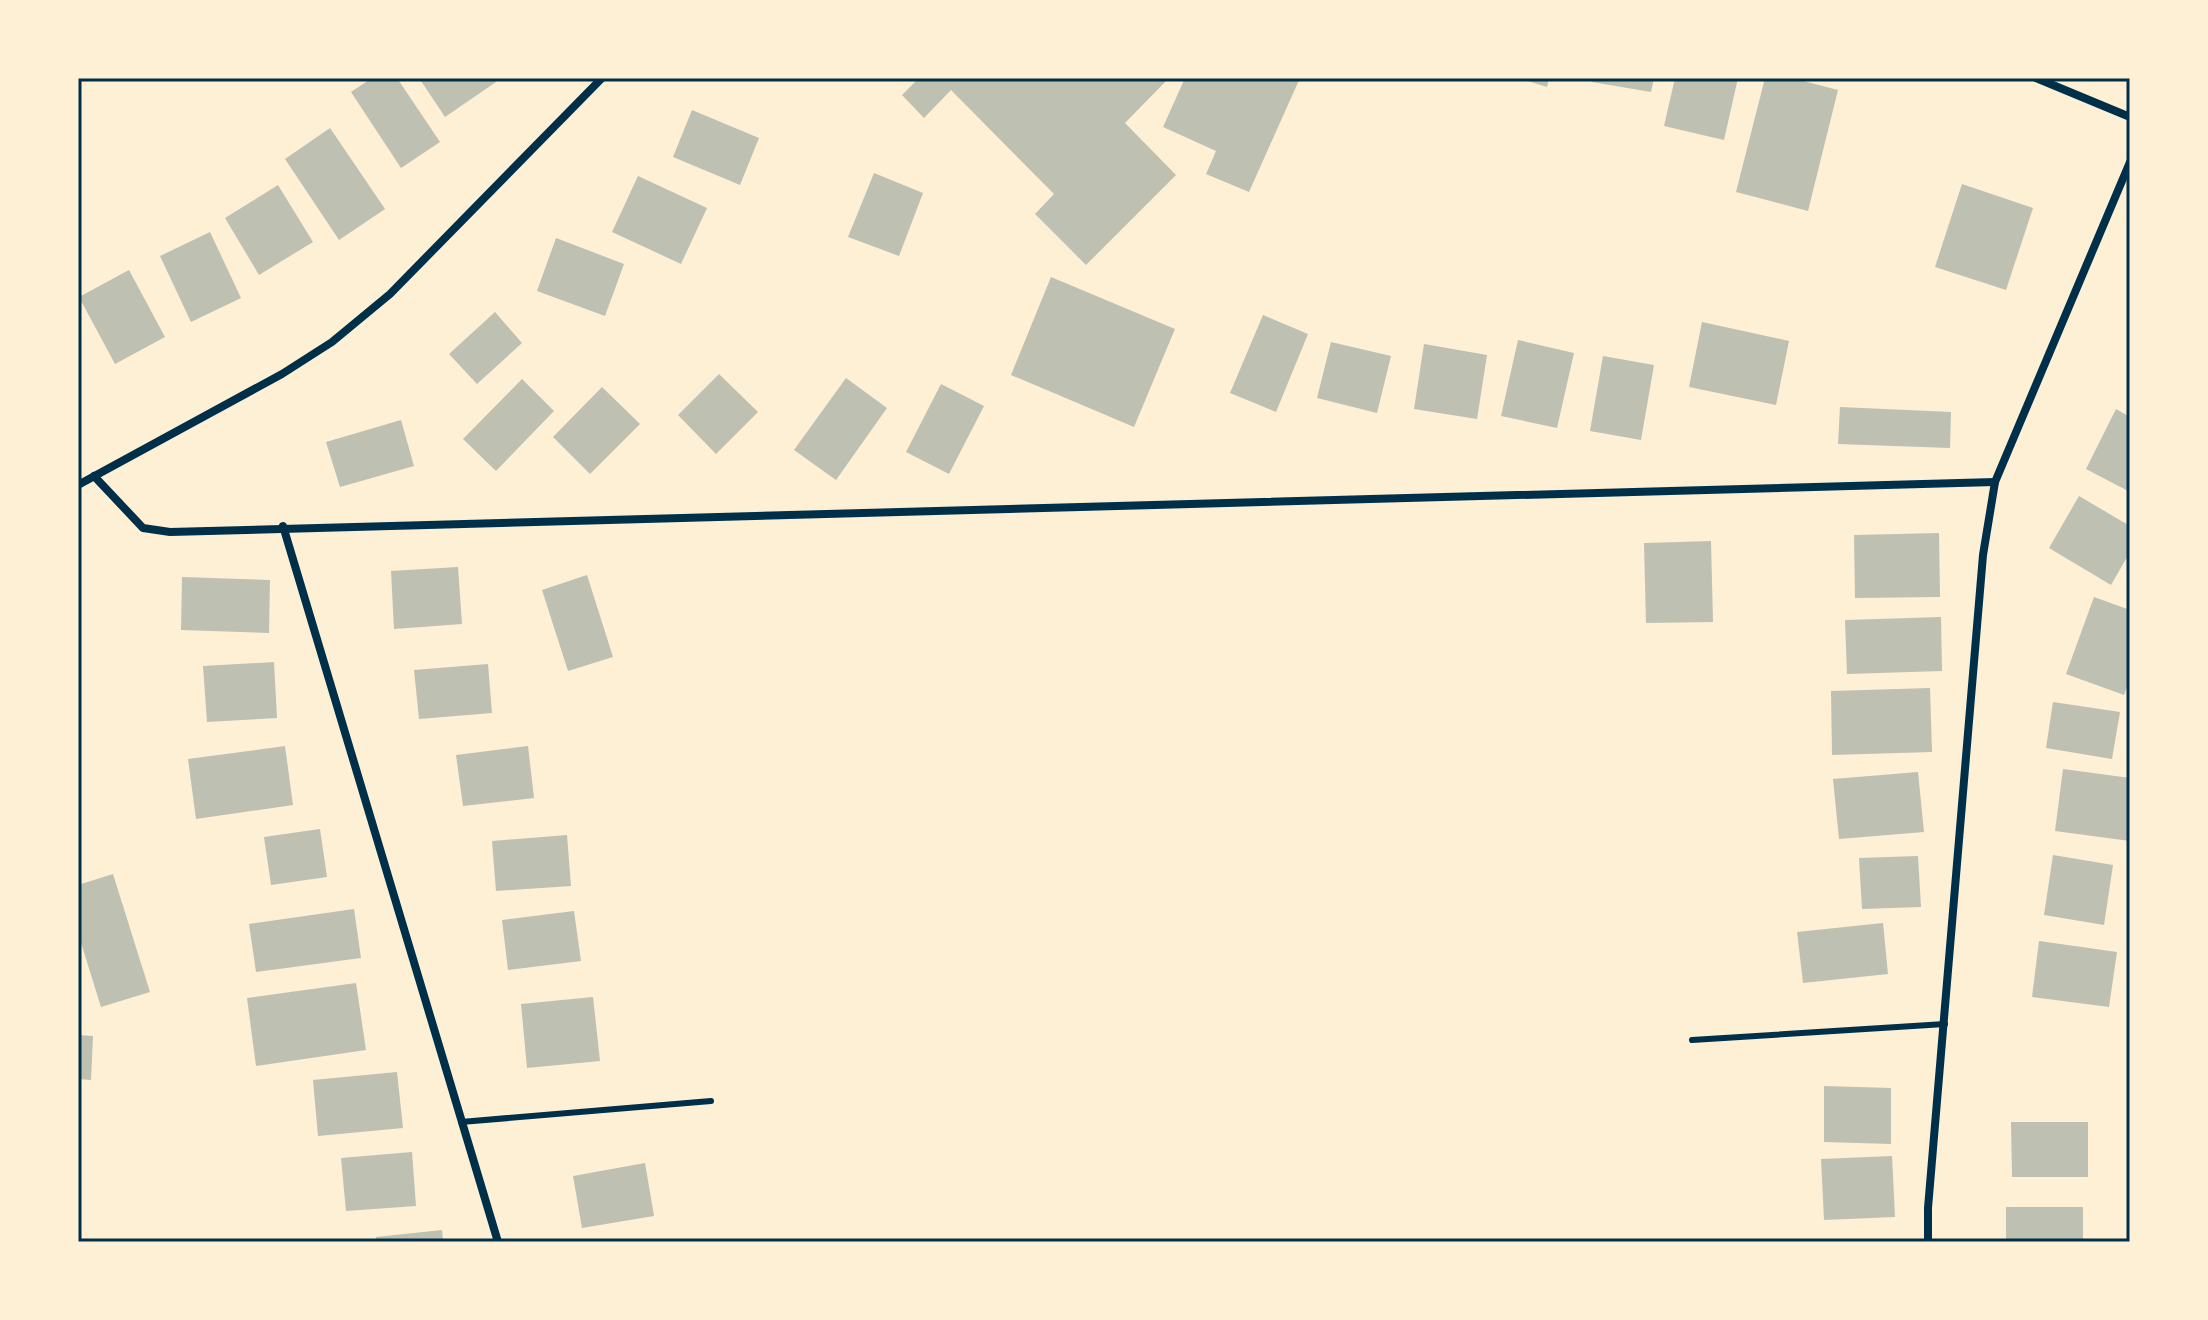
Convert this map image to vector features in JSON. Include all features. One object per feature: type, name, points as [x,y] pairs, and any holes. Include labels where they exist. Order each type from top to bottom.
[{"type":"street","points":[[78,485],[282,374],[332,342],[390,294],[602,78]]},
{"type":"street","points":[[2036,78],[2130,117]]},
{"type":"street","points":[[1928,1242],[1928,1208],[1983,555],[1995,482],[2130,162]]},
{"type":"street","points":[[94,476],[143,528],[170,532],[283,526],[1995,482]]},
{"type":"street","points":[[283,526],[498,1242]]},
{"type":"lane","points":[[1692,1040],[1945,1024]]},
{"type":"lane","points":[[461,1122],[711,1101]]},
{"type":"building","points":[[372,78],[397,78],[440,142],[401,168],[351,92]]},
{"type":"building","points":[[419,78],[494,78],[496,82],[445,117]]},
{"type":"building","points":[[919,78],[1169,78],[1125,123],[1176,175],[1086,265],[1035,214],[1054,194],[951,90],[924,118],[902,95]]},
{"type":"building","points":[[1185,78],[1300,78],[1249,192],[1206,174],[1216,151],[1163,127]]},
{"type":"building","points":[[1518,78],[1549,78],[1547,87]]},
{"type":"building","points":[[1593,78],[1654,78],[1651,92],[1592,82]]},
{"type":"building","points":[[1675,78],[1738,78],[1724,140],[1664,126]]},
{"type":"building","points":[[1765,78],[1792,78],[1838,90],[1808,211],[1736,192]]},
{"type":"building","points":[[692,110],[759,138],[740,185],[673,157]]},
{"type":"building","points":[[330,128],[385,209],[339,240],[285,159]]},
{"type":"building","points":[[874,173],[923,193],[899,256],[848,237]]},
{"type":"building","points":[[638,176],[707,208],[681,264],[612,232]]},
{"type":"building","points":[[1962,184],[2033,208],[2006,290],[1935,267]]},
{"type":"building","points":[[278,185],[313,242],[259,275],[225,218]]},
{"type":"building","points":[[210,232],[241,298],[191,322],[160,256]]},
{"type":"building","points":[[556,238],[624,264],[605,316],[537,291]]},
{"type":"building","points":[[129,270],[165,337],[115,364],[79,297]]},
{"type":"building","points":[[1051,277],[1175,329],[1134,427],[1011,375]]},
{"type":"building","points":[[495,312],[522,343],[477,384],[449,354]]},
{"type":"building","points":[[1263,315],[1308,334],[1276,412],[1230,393]]},
{"type":"building","points":[[1702,322],[1789,341],[1776,405],[1689,387]]},
{"type":"building","points":[[1518,340],[1574,353],[1557,428],[1501,416]]},
{"type":"building","points":[[1331,342],[1391,356],[1377,413],[1317,398]]},
{"type":"building","points":[[1424,344],[1487,355],[1477,419],[1414,409]]},
{"type":"building","points":[[1603,356],[1654,365],[1641,440],[1590,431]]},
{"type":"building","points":[[719,374],[758,412],[716,454],[678,415]]},
{"type":"building","points":[[846,378],[887,408],[836,480],[794,450]]},
{"type":"building","points":[[522,379],[554,411],[496,471],[463,439]]},
{"type":"building","points":[[941,384],[984,406],[949,474],[906,452]]},
{"type":"building","points":[[602,387],[640,424],[590,474],[553,437]]},
{"type":"building","points":[[1840,407],[1951,412],[1950,448],[1838,444]]},
{"type":"building","points":[[2116,409],[2130,417],[2130,492],[2086,469]]},
{"type":"building","points":[[401,420],[414,466],[340,487],[326,442]]},
{"type":"building","points":[[2079,496],[2130,526],[2130,552],[2111,585],[2049,548]]},
{"type":"building","points":[[1939,533],[1940,597],[1855,598],[1854,535]]},
{"type":"building","points":[[1711,541],[1713,622],[1646,623],[1644,543]]},
{"type":"building","points":[[458,567],[462,624],[394,629],[391,571]]},
{"type":"building","points":[[587,575],[613,657],[568,671],[542,590]]},
{"type":"building","points":[[182,577],[270,580],[269,633],[181,630]]},
{"type":"building","points":[[2094,597],[2130,610],[2130,678],[2124,695],[2066,674]]},
{"type":"building","points":[[1941,617],[1942,671],[1847,674],[1845,620]]},
{"type":"building","points":[[274,662],[277,718],[207,722],[203,666]]},
{"type":"building","points":[[488,664],[492,713],[419,719],[414,670]]},
{"type":"building","points":[[1930,688],[1932,752],[1832,755],[1831,691]]},
{"type":"building","points":[[2053,702],[2120,712],[2112,759],[2046,748]]},
{"type":"building","points":[[285,746],[293,805],[196,819],[188,759]]},
{"type":"building","points":[[528,746],[534,798],[463,806],[456,755]]},
{"type":"building","points":[[2063,769],[2130,778],[2130,841],[2055,831]]},
{"type":"building","points":[[1918,772],[1924,832],[1839,839],[1833,779]]},
{"type":"building","points":[[320,829],[327,877],[271,885],[264,837]]},
{"type":"building","points":[[567,835],[571,886],[496,891],[492,841]]},
{"type":"building","points":[[2053,855],[2113,865],[2104,925],[2044,915]]},
{"type":"building","points":[[1918,856],[1921,907],[1862,909],[1859,858]]},
{"type":"building","points":[[113,874],[150,992],[101,1007],[78,933],[78,885]]},
{"type":"building","points":[[354,909],[361,958],[256,972],[249,924]]},
{"type":"building","points":[[574,911],[581,961],[508,970],[502,920]]},
{"type":"building","points":[[1883,923],[1888,974],[1803,983],[1797,932]]},
{"type":"building","points":[[2039,941],[2117,952],[2109,1007],[2032,997]]},
{"type":"building","points":[[356,983],[366,1050],[256,1066],[247,998]]},
{"type":"building","points":[[593,997],[600,1061],[527,1068],[521,1004]]},
{"type":"building","points":[[78,1035],[93,1036],[91,1080],[78,1079]]},
{"type":"building","points":[[397,1072],[403,1128],[318,1136],[313,1080]]},
{"type":"building","points":[[1824,1086],[1891,1088],[1891,1144],[1824,1142]]},
{"type":"building","points":[[2011,1122],[2088,1122],[2088,1177],[2012,1177]]},
{"type":"building","points":[[412,1152],[416,1206],[346,1211],[341,1158]]},
{"type":"building","points":[[1892,1156],[1895,1217],[1824,1220],[1821,1159]]},
{"type":"building","points":[[645,1163],[654,1216],[582,1228],[573,1176]]},
{"type":"building","points":[[2006,1207],[2083,1207],[2083,1242],[2006,1242]]},
{"type":"building","points":[[442,1230],[443,1242],[376,1242],[376,1237]]}]
